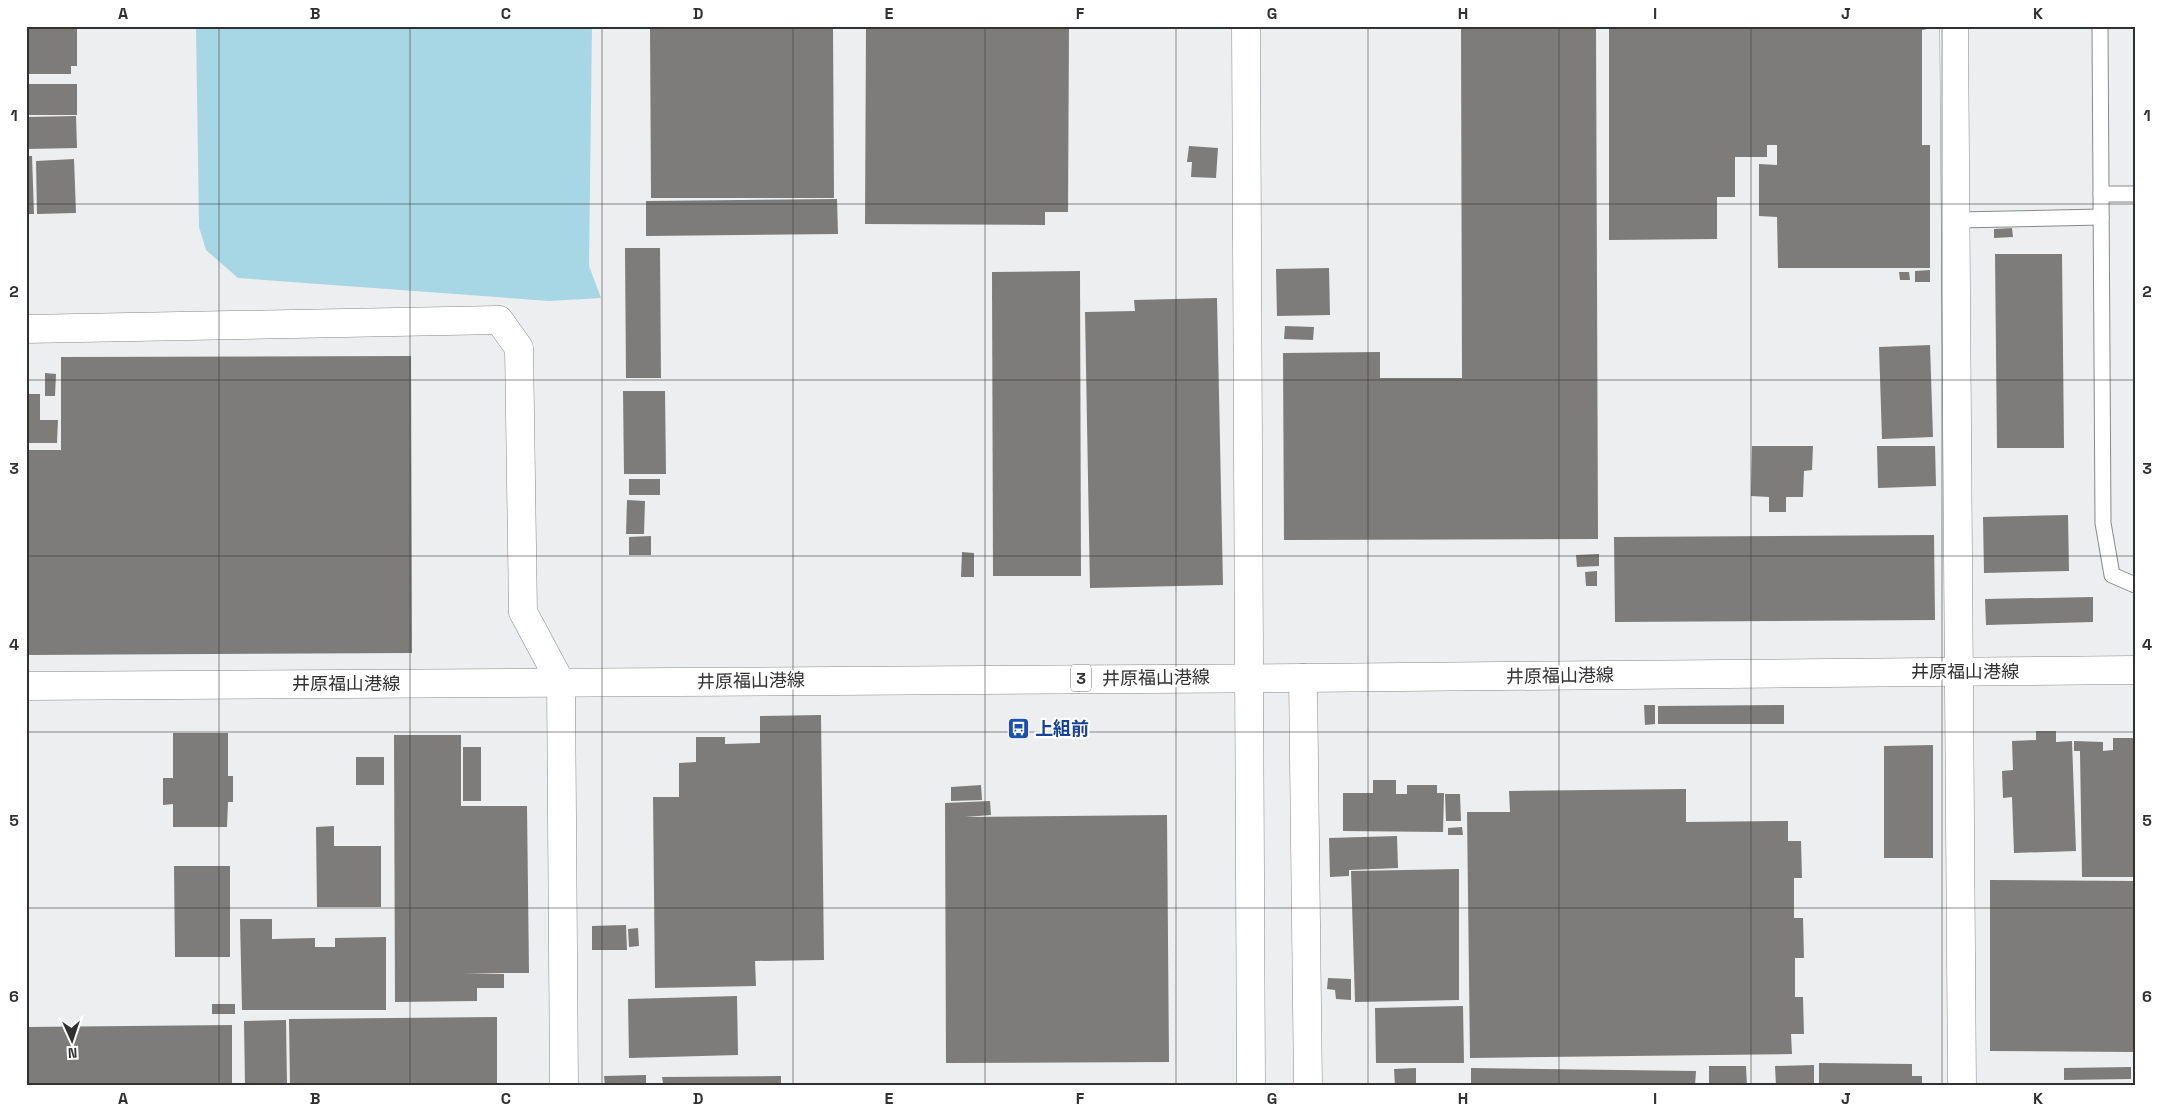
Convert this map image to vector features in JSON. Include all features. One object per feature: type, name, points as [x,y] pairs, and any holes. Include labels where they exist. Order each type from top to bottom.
[{"type":"street","points":[[1246,26],[1251,1086]]},
{"type":"street","points":[[1954,26],[1957,220],[1962,1086]]},
{"type":"street","points":[[26,329],[499,320],[519,348],[523,612],[561,683],[564,1086]]},
{"type":"street","name":"井原福山港線","points":[[26,686],[1303,678],[2135,670]]},
{"type":"street","points":[[1303,678],[1308,1086]]},
{"type":"lane","points":[[2100,26],[2103,522],[2112,574],[2135,586]]},
{"type":"lane","points":[[2101,194],[2135,194]]},
{"type":"lane","points":[[1957,220],[2101,217]]},
{"type":"water","points":[[196,26],[592,26],[589,266],[601,298],[549,301],[238,278],[206,250],[199,227]]},
{"type":"building","points":[[26,26],[77,26],[77,66],[71,66],[71,74],[26,74]]},
{"type":"building","points":[[650,26],[833,26],[834,198],[651,198]]},
{"type":"building","points":[[866,26],[1069,26],[1068,212],[1045,212],[1045,225],[865,224]]},
{"type":"building","points":[[1461,26],[1596,26],[1598,539],[1284,540],[1283,353],[1380,352],[1380,378],[1462,378]]},
{"type":"building","points":[[1609,26],[1928,26],[1928,29],[1922,30],[1922,145],[1930,145],[1930,268],[1778,268],[1777,217],[1759,216],[1759,164],[1777,165],[1777,145],[1767,145],[1767,157],[1735,157],[1735,197],[1717,197],[1717,239],[1609,240]]},
{"type":"building","points":[[26,84],[77,84],[77,115],[26,115]]},
{"type":"building","points":[[76,116],[77,148],[26,149],[26,117]]},
{"type":"building","points":[[1189,146],[1218,148],[1216,178],[1191,177],[1192,162],[1187,162]]},
{"type":"building","points":[[26,156],[32,156],[34,214],[26,214]]},
{"type":"building","points":[[74,159],[76,213],[37,214],[36,161]]},
{"type":"building","points":[[837,199],[838,234],[646,236],[646,201]]},
{"type":"building","points":[[2012,228],[2013,237],[1994,238],[1994,229]]},
{"type":"building","points":[[625,248],[660,248],[661,378],[626,378]]},
{"type":"building","points":[[1995,254],[2062,254],[2064,448],[1997,448]]},
{"type":"building","points":[[1329,268],[1330,315],[1277,316],[1276,269]]},
{"type":"building","points":[[1930,270],[1930,282],[1915,282],[1915,271]]},
{"type":"building","points":[[1080,271],[1081,576],[993,576],[992,272]]},
{"type":"building","points":[[1899,272],[1909,272],[1910,280],[1900,280]]},
{"type":"building","points":[[1217,298],[1223,585],[1090,588],[1085,312],[1135,311],[1134,300]]},
{"type":"building","points":[[1285,326],[1314,327],[1313,340],[1284,339]]},
{"type":"building","points":[[1930,345],[1933,437],[1882,439],[1879,347]]},
{"type":"building","points":[[411,356],[412,653],[26,655],[26,450],[61,450],[61,357]]},
{"type":"building","points":[[45,373],[56,374],[55,396],[45,396]]},
{"type":"building","points":[[623,391],[665,391],[666,474],[624,474]]},
{"type":"building","points":[[26,394],[40,394],[40,420],[58,420],[57,443],[26,443]]},
{"type":"building","points":[[1752,446],[1813,446],[1812,470],[1804,471],[1803,497],[1786,497],[1786,512],[1769,512],[1769,497],[1751,496]]},
{"type":"building","points":[[1877,446],[1935,446],[1936,486],[1878,488]]},
{"type":"building","points":[[629,479],[660,479],[660,495],[629,495]]},
{"type":"building","points":[[627,500],[645,501],[644,534],[626,534]]},
{"type":"building","points":[[2068,515],[2069,571],[1984,573],[1983,517]]},
{"type":"building","points":[[1934,535],[1935,620],[1615,622],[1614,537]]},
{"type":"building","points":[[651,536],[651,555],[629,555],[629,537]]},
{"type":"building","points":[[962,552],[974,553],[974,577],[961,577]]},
{"type":"building","points":[[1599,554],[1599,566],[1577,567],[1576,555]]},
{"type":"building","points":[[1597,571],[1597,586],[1586,586],[1585,572]]},
{"type":"building","points":[[2093,597],[2093,622],[1986,625],[1985,599]]},
{"type":"building","points":[[1644,705],[1655,705],[1655,724],[1645,725]]},
{"type":"building","points":[[1784,705],[1784,724],[1658,724],[1658,706]]},
{"type":"building","points":[[821,715],[824,960],[755,961],[756,986],[655,988],[653,797],[679,797],[679,763],[696,762],[696,737],[725,737],[725,744],[760,743],[760,716]]},
{"type":"building","points":[[2036,731],[2056,731],[2056,742],[2072,741],[2076,851],[2014,853],[2012,797],[2003,798],[2002,771],[2013,770],[2012,741],[2036,740]]},
{"type":"building","points":[[173,733],[228,733],[228,776],[233,776],[233,802],[228,802],[227,827],[173,827],[173,804],[163,805],[163,778],[173,778]]},
{"type":"building","points":[[394,735],[461,735],[461,806],[527,806],[529,973],[464,973],[504,974],[504,988],[477,988],[477,1001],[395,1002]]},
{"type":"building","points":[[2113,738],[2135,738],[2135,877],[2082,877],[2080,751],[2074,751],[2074,741],[2103,742],[2103,751],[2113,750]]},
{"type":"building","points":[[1933,745],[1933,858],[1884,858],[1884,746]]},
{"type":"building","points":[[463,747],[481,747],[481,801],[463,801]]},
{"type":"building","points":[[356,757],[384,757],[384,785],[356,785]]},
{"type":"building","points":[[1373,780],[1396,780],[1396,794],[1407,794],[1407,785],[1437,785],[1437,793],[1444,793],[1443,832],[1343,831],[1343,793],[1373,793]]},
{"type":"building","points":[[981,785],[982,800],[951,801],[951,787]]},
{"type":"building","points":[[1686,789],[1686,822],[1788,821],[1788,841],[1801,841],[1802,878],[1794,878],[1794,918],[1803,918],[1804,958],[1795,958],[1795,997],[1803,997],[1804,1034],[1791,1034],[1792,1054],[1470,1058],[1467,812],[1510,812],[1509,791]]},
{"type":"building","points":[[1445,794],[1460,794],[1461,821],[1446,821]]},
{"type":"building","points":[[990,801],[991,815],[965,817],[1167,815],[1169,1062],[946,1063],[945,803]]},
{"type":"building","points":[[334,826],[334,846],[381,846],[381,907],[317,907],[316,827]]},
{"type":"building","points":[[1462,827],[1463,835],[1448,835],[1448,828]]},
{"type":"building","points":[[1397,836],[1398,868],[1349,870],[1349,876],[1330,877],[1329,838]]},
{"type":"building","points":[[174,866],[230,866],[230,957],[175,957]]},
{"type":"building","points":[[1459,869],[1459,1000],[1355,1002],[1351,871]]},
{"type":"building","points":[[1990,880],[2135,881],[2135,1052],[1990,1051]]},
{"type":"building","points":[[240,919],[272,919],[272,939],[315,938],[315,947],[335,947],[335,938],[386,937],[386,1010],[242,1010]]},
{"type":"building","points":[[626,925],[627,950],[592,950],[592,926]]},
{"type":"building","points":[[638,928],[639,946],[629,947],[628,929]]},
{"type":"building","points":[[1328,978],[1351,979],[1351,1000],[1336,999],[1335,990],[1327,989]]},
{"type":"building","points":[[737,996],[738,1055],[629,1058],[628,999]]},
{"type":"building","points":[[212,1004],[235,1004],[235,1014],[212,1014]]},
{"type":"building","points":[[1463,1006],[1464,1063],[1376,1063],[1375,1008]]},
{"type":"building","points":[[497,1017],[497,1084],[464,1084],[464,1086],[290,1086],[289,1019]]},
{"type":"building","points":[[286,1020],[287,1086],[245,1086],[244,1021]]},
{"type":"building","points":[[232,1025],[232,1086],[26,1086],[26,1027]]},
{"type":"building","points":[[1819,1063],[1912,1064],[1912,1076],[1922,1076],[1922,1086],[1819,1086]]},
{"type":"building","points":[[1814,1065],[1814,1086],[1776,1086],[1775,1066]]},
{"type":"building","points":[[1709,1066],[1746,1066],[1747,1086],[1709,1086]]},
{"type":"building","points":[[2131,1067],[2131,1079],[2064,1080],[2064,1068]]},
{"type":"building","points":[[1416,1068],[1416,1086],[1395,1086],[1394,1069]]},
{"type":"building","points":[[1471,1068],[1696,1071],[1695,1086],[1471,1086]]},
{"type":"building","points":[[646,1075],[646,1086],[605,1086],[604,1076]]},
{"type":"building","points":[[781,1076],[781,1086],[651,1086],[651,1083],[663,1083],[662,1077]]},
{"type":"place","name":"上組前","points":[[1019,729]]}]
